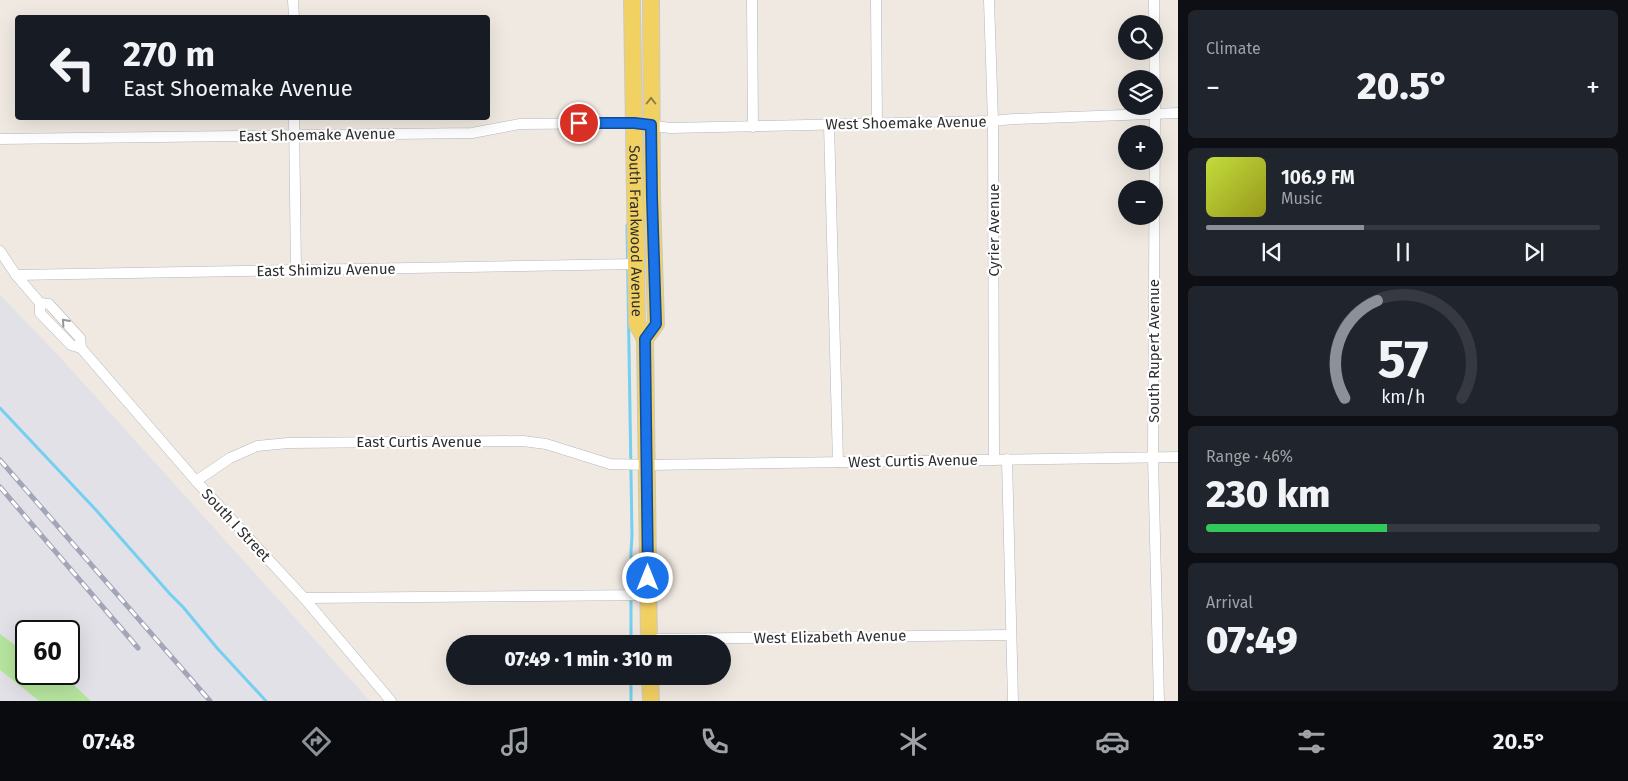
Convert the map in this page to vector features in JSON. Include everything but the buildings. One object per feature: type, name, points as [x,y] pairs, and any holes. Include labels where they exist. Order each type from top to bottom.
[{"type":"main road","name":"South Frankwood Avenue","points":[[632,0],[637,324],[645,339],[649,635]]},
{"type":"main road","name":"South Frankwood Avenue","points":[[645,339],[656,324],[651,125],[652,0]]},
{"type":"main road","points":[[650,685],[651,701]]},
{"type":"street","points":[[293,0],[294,15]]},
{"type":"street","points":[[752,0],[754,126]]},
{"type":"street","points":[[876,0],[877,124]]},
{"type":"street","name":"Cyrier Avenue","points":[[989,0],[993,121],[994,460]]},
{"type":"street","name":"South Rupert Avenue","points":[[1154,0],[1155,70]]},
{"type":"street","name":"West Shoemake Avenue","points":[[1163,114],[1178,113]]},
{"type":"street","name":"West Shoemake Avenue","points":[[634,123],[670,128],[993,121],[1127,115]]},
{"type":"street","name":"South Rupert Avenue","points":[[1155,115],[1153,457],[1159,701]]},
{"type":"street","points":[[294,120],[296,270]]},
{"type":"street","name":"East Shoemake Avenue","points":[[0,139],[472,133],[520,124],[634,123]]},
{"type":"street","points":[[829,124],[838,462]]},
{"type":"street","name":"South I Street","points":[[0,252],[16,275],[40,303],[49,304],[80,338],[81,348],[196,481],[304,598],[391,701]]},
{"type":"street","name":"East Shimizu Avenue","points":[[16,275],[636,264]]},
{"type":"street","name":"East Curtis Avenue","points":[[196,481],[230,458],[257,446],[288,443],[523,441],[546,444],[610,464],[648,465]]},
{"type":"street","name":"West Curtis Avenue","points":[[648,465],[1178,457]]},
{"type":"street","points":[[1007,459],[1012,701]]},
{"type":"street","points":[[304,598],[648,595]]},
{"type":"street","name":"West Elizabeth Avenue","points":[[731,640],[1011,635]]},
{"type":"shaded area","points":[[0,295],[58,355],[370,701],[91,701],[74,685],[80,685],[80,620],[15,620],[15,645],[0,634]]},
{"type":"shaded area","points":[[0,670],[15,682],[15,685],[18,685],[39,701],[0,701]]},
{"type":"green space","points":[[0,634],[15,645],[15,682],[0,670]]},
{"type":"green space","points":[[19,685],[74,685],[91,701],[39,701]]},
{"type":"waterway","points":[[627,225],[632,536],[631,635]]},
{"type":"waterway","points":[[0,408],[96,510],[266,701]]},
{"type":"waterway","points":[[631,685],[631,700]]},
{"type":"railway","points":[[0,460],[210,701]]},
{"type":"railway","points":[[0,487],[138,648]]},
{"type":"route","points":[[579,123],[634,123],[651,125],[656,324],[645,339],[648,578]]}]
